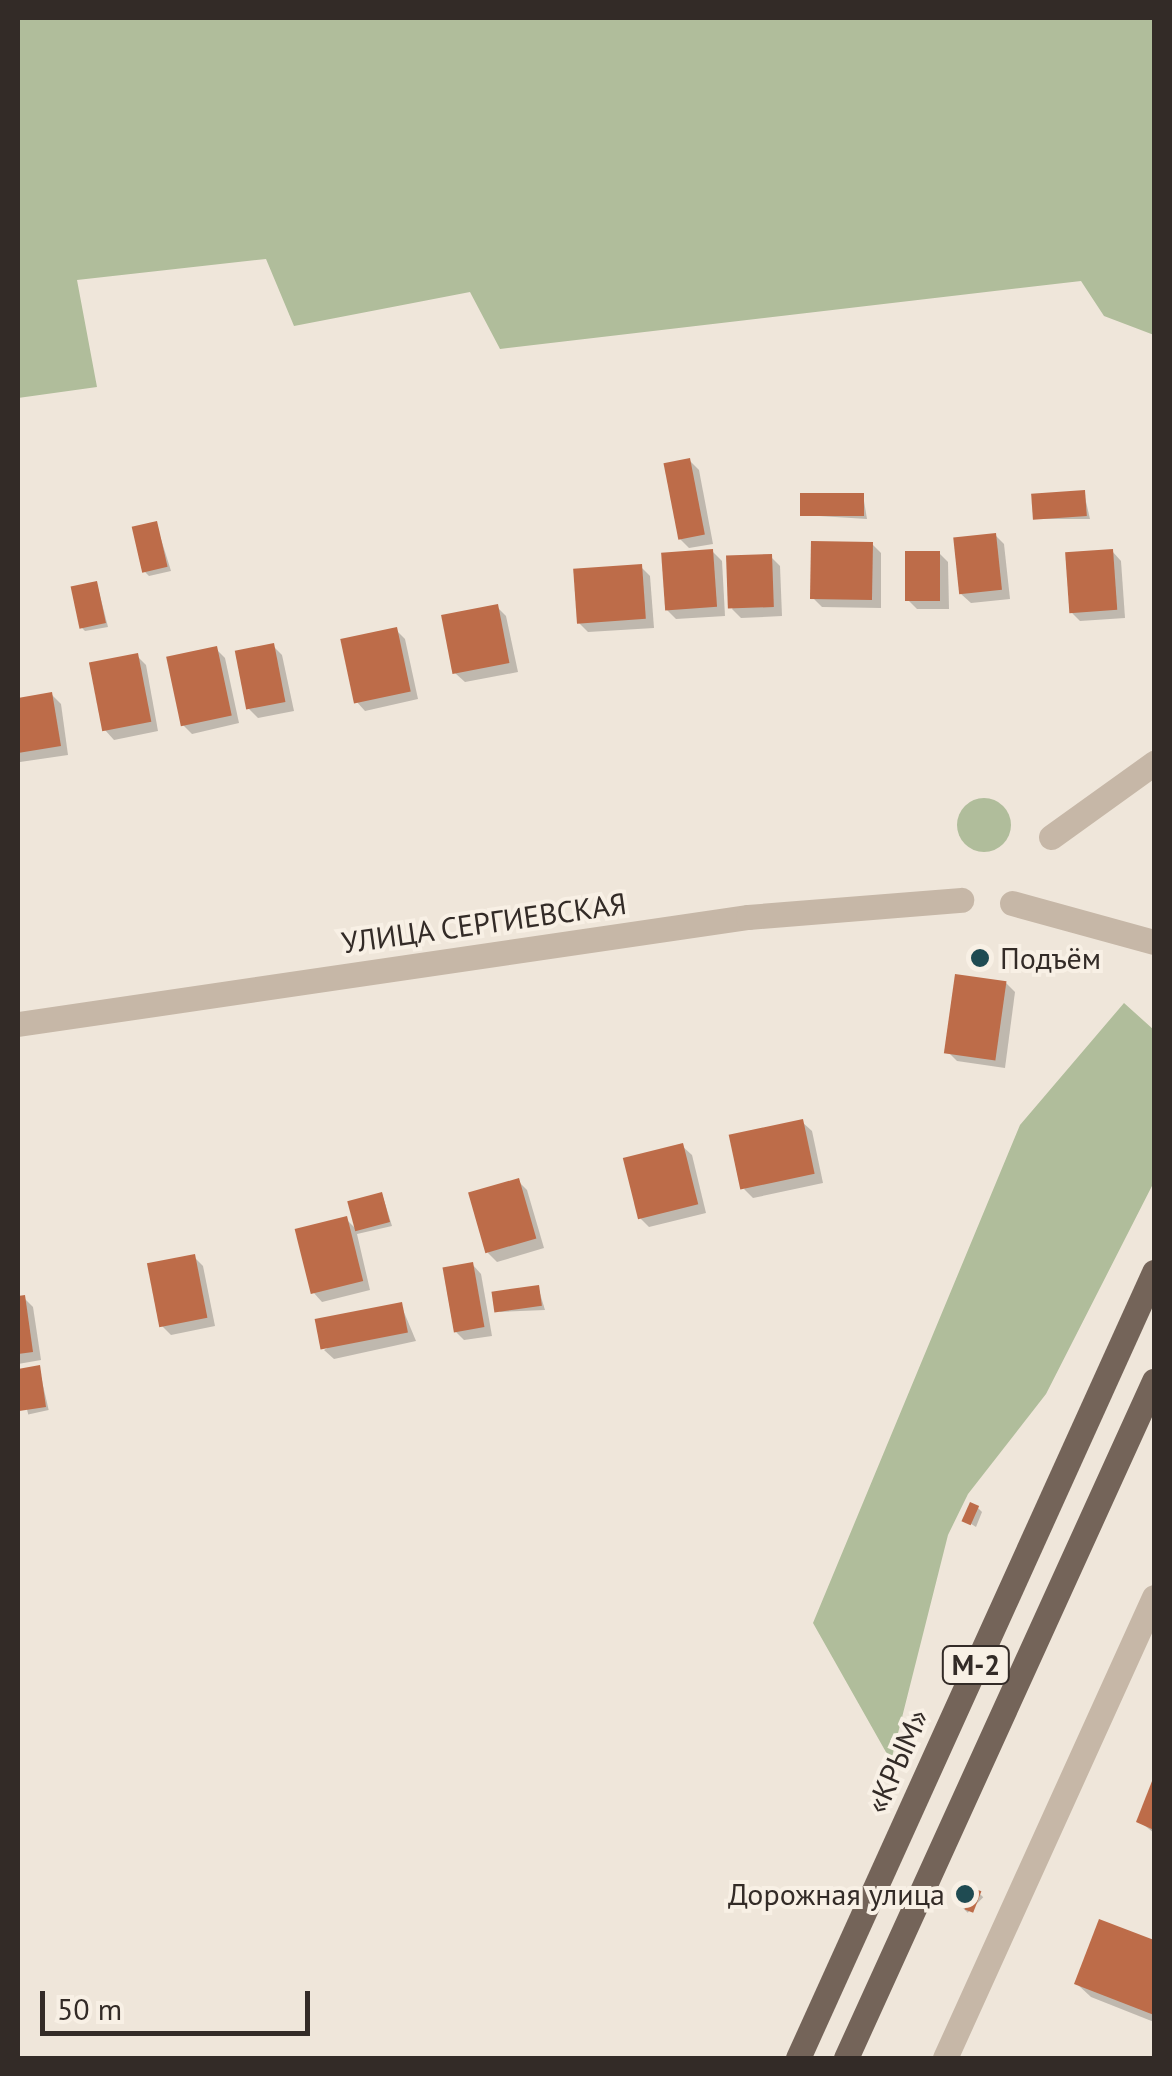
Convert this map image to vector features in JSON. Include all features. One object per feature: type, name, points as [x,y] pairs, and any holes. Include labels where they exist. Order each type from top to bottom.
[{"type":"main road","name":"«КРЫМ»","points":[[798,2058],[1154,1272]]},
{"type":"main road","name":"М-2","points":[[846,2058],[1154,1380]]},
{"type":"street","points":[[1051,836],[1154,764]]},
{"type":"street","name":"УЛИЦА СЕРГИЕВСКАЯ","points":[[18,1024],[748,917],[961,900]]},
{"type":"street","points":[[1012,904],[1154,942]]},
{"type":"street","points":[[945,2058],[1154,1597]]},
{"type":"green space","points":[[18,18],[1154,18],[1154,335],[1104,316],[1081,281],[500,349],[470,292],[294,326],[266,259],[77,280],[97,387],[18,398]]},
{"type":"green space","points":[[984,798],[1003,806],[1011,825],[1003,844],[984,852],[965,844],[957,825],[965,806]]},
{"type":"green space","points":[[1124,1003],[1154,1030],[1154,1182],[1046,1394],[968,1494],[948,1535],[891,1761],[813,1623],[1020,1125]]},
{"type":"building","points":[[690,458],[705,535],[678,540],[663,463]]},
{"type":"building","points":[[1085,490],[1087,516],[1033,520],[1031,494]]},
{"type":"building","points":[[800,493],[864,493],[864,516],[800,516]]},
{"type":"building","points":[[157,521],[168,567],[142,573],[132,527]]},
{"type":"building","points":[[996,533],[1002,590],[959,594],[953,537]]},
{"type":"building","points":[[811,541],[873,542],[872,600],[810,599]]},
{"type":"building","points":[[713,549],[717,607],[665,610],[661,553]]},
{"type":"building","points":[[1113,549],[1117,610],[1069,613],[1065,552]]},
{"type":"building","points":[[905,551],[940,551],[940,601],[905,601]]},
{"type":"building","points":[[772,554],[774,607],[728,609],[726,556]]},
{"type":"building","points":[[642,564],[646,619],[577,624],[573,569]]},
{"type":"building","points":[[97,581],[106,623],[80,629],[71,587]]},
{"type":"building","points":[[498,604],[509,663],[453,674],[441,615]]},
{"type":"building","points":[[397,627],[411,692],[354,704],[340,639]]},
{"type":"building","points":[[274,643],[285,702],[246,710],[235,651]]},
{"type":"building","points":[[217,646],[232,715],[181,726],[166,657]]},
{"type":"building","points":[[138,653],[151,722],[102,731],[89,663]]},
{"type":"building","points":[[52,692],[61,746],[18,753],[18,698]]},
{"type":"building","points":[[955,974],[1006,981],[995,1060],[944,1053]]},
{"type":"building","points":[[803,1119],[815,1174],[740,1190],[729,1135]]},
{"type":"building","points":[[683,1143],[698,1204],[638,1219],[623,1158]]},
{"type":"building","points":[[519,1178],[536,1239],[485,1253],[468,1193]]},
{"type":"building","points":[[382,1192],[390,1222],[355,1231],[347,1201]]},
{"type":"building","points":[[347,1216],[363,1281],[311,1294],[295,1229]]},
{"type":"building","points":[[195,1254],[207,1318],[159,1327],[147,1263]]},
{"type":"building","points":[[473,1262],[484,1327],[454,1332],[442,1267]]},
{"type":"building","points":[[539,1285],[542,1306],[494,1312],[491,1292]]},
{"type":"building","points":[[25,1295],[33,1352],[18,1354],[18,1296]]},
{"type":"building","points":[[402,1302],[408,1332],[321,1349],[315,1319]]},
{"type":"building","points":[[40,1365],[46,1407],[19,1411],[18,1369]]},
{"type":"building","points":[[970,1502],[979,1506],[971,1525],[961,1521]]},
{"type":"building","points":[[1154,1776],[1154,1830],[1136,1822]]},
{"type":"building","points":[[973,1888],[981,1891],[973,1913],[965,1909]]},
{"type":"building","points":[[1099,1919],[1154,1940],[1154,2015],[1074,1984]]},
{"type":"place","name":"Подъём","points":[[980,958]]},
{"type":"place","name":"Дорожная улица","points":[[965,1894]]}]
